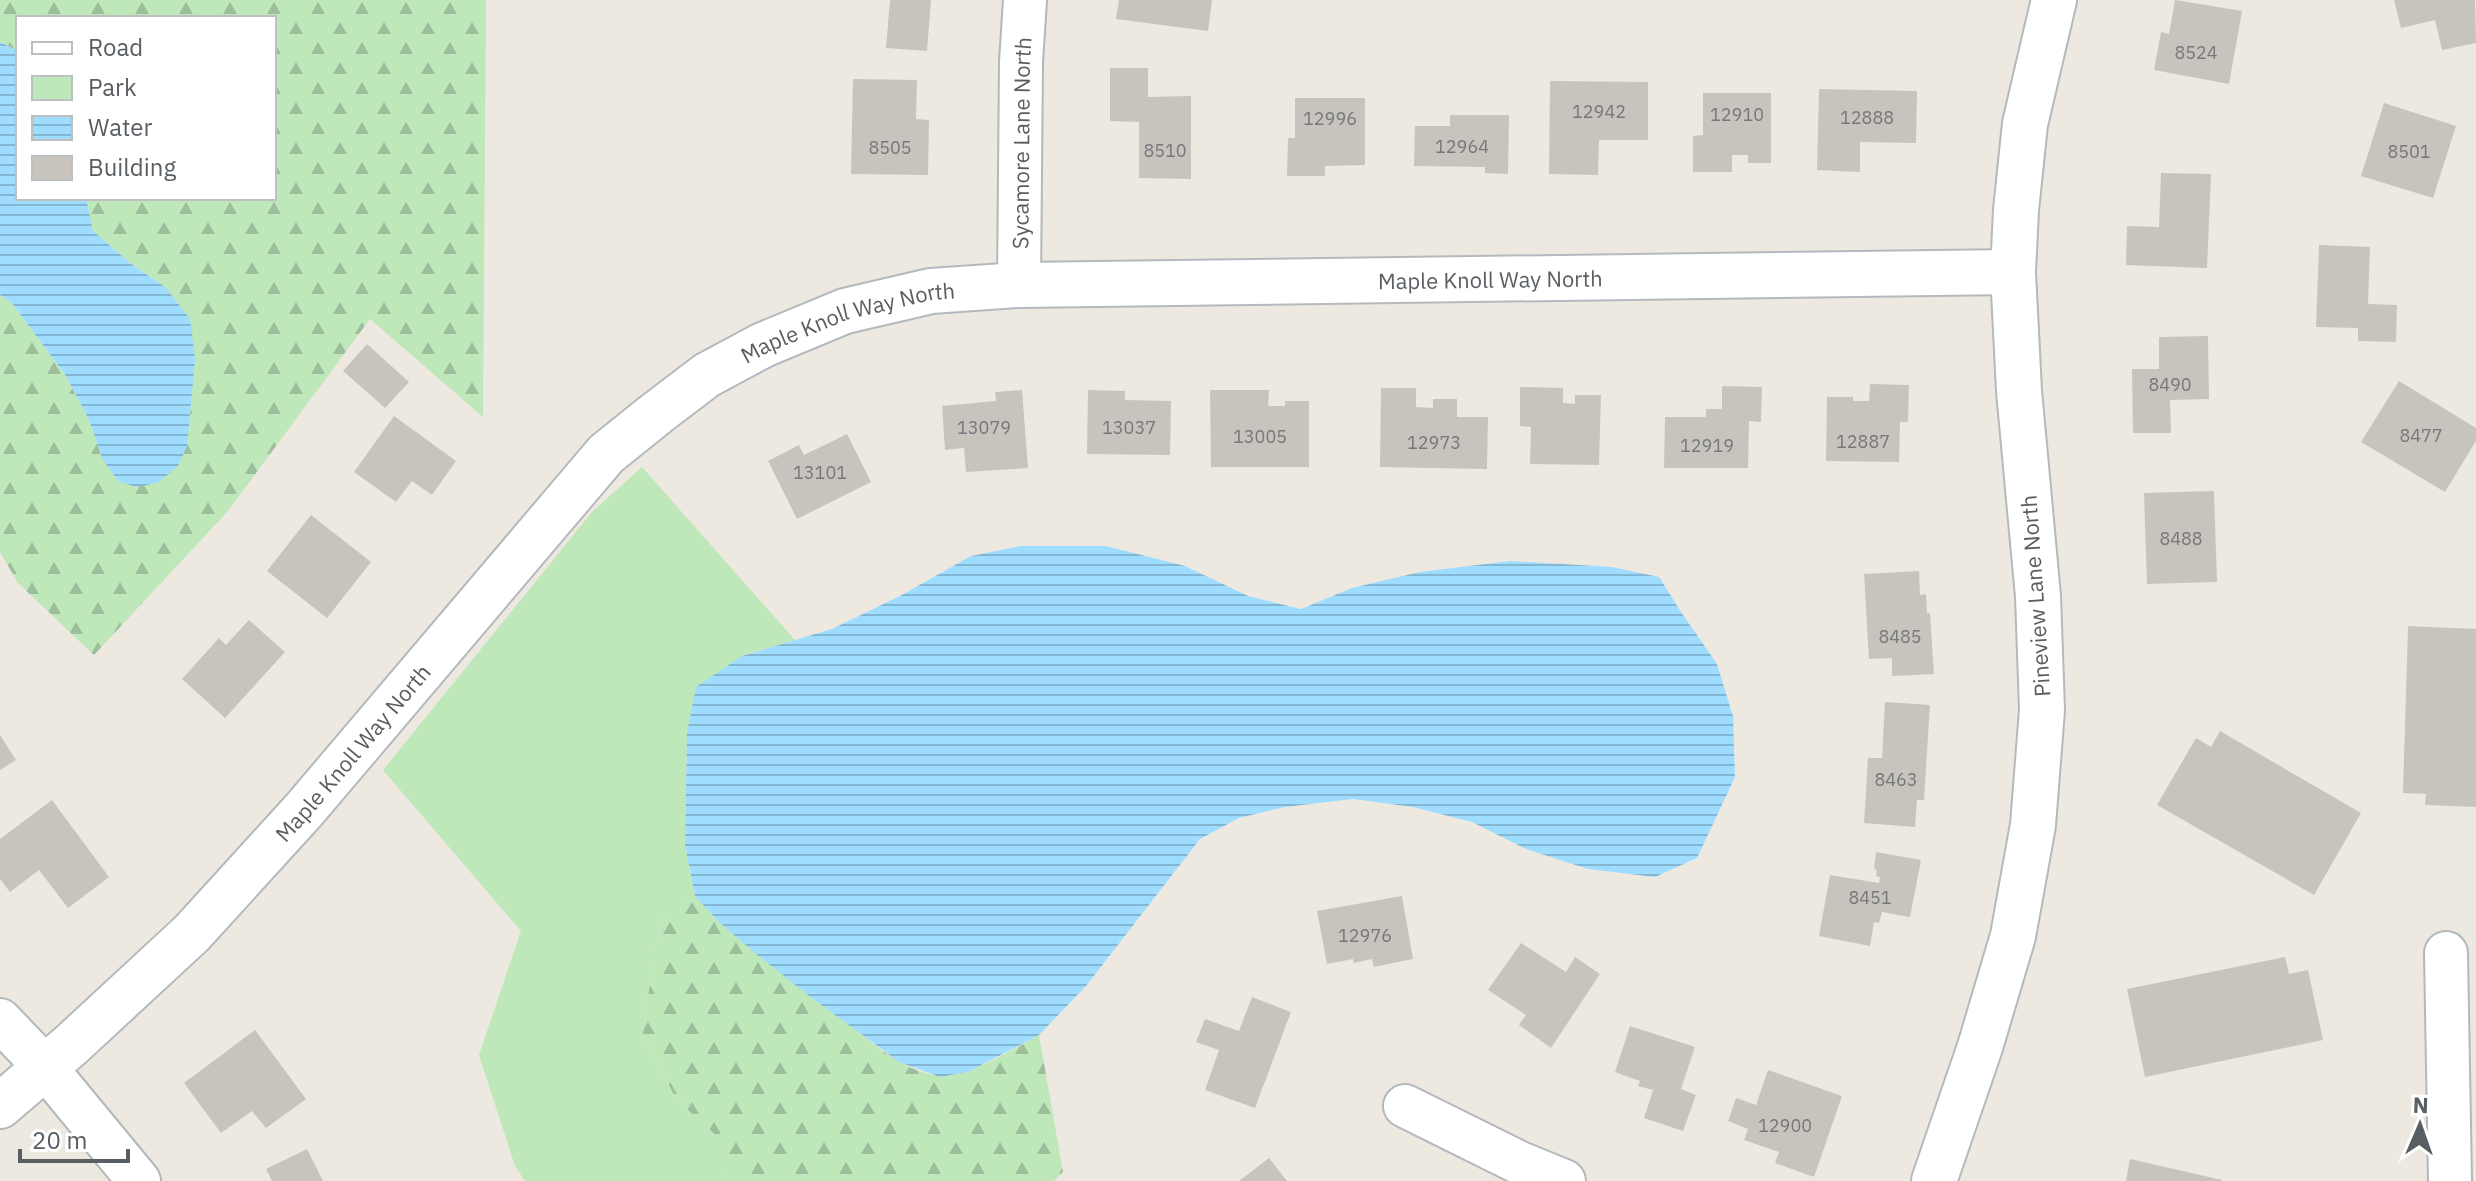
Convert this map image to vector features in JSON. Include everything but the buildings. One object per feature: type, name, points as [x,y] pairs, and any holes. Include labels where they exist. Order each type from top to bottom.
[{"type":"street","name":"Sycamore Lane North","points":[[1019,285],[1021,62],[1025,0]]},
{"type":"street","name":"Pineview Lane North","points":[[1934,1181],[1980,1047],[2013,936],[2033,825],[2042,710],[2038,596],[2020,400],[2013,272],[2025,124],[2054,0]]},
{"type":"street","name":"Maple Knoll Way North","points":[[0,1106],[192,933],[304,810],[606,454],[707,375],[763,345],[845,311],[931,291],[1019,285],[2013,272]]},
{"type":"street","points":[[2446,953],[2450,1181]]},
{"type":"street","points":[[0,1020],[45,1067],[139,1181]]},
{"type":"street","points":[[1405,1106],[1520,1163],[1564,1181]]},
{"type":"green space","points":[[0,0],[486,0],[483,417],[370,319],[228,511],[94,655],[18,583],[0,552],[0,295],[11,302],[66,376],[89,420],[102,458],[190,402],[195,360],[165,287],[130,263],[93,231],[86,200],[276,200],[276,16],[16,16],[16,50],[0,42]]},
{"type":"green space","points":[[642,467],[795,640],[742,656],[687,733],[685,845],[695,896],[666,911],[655,947],[643,1033],[676,1099],[730,1147],[727,1181],[525,1181],[515,1166],[479,1055],[521,931],[383,770],[592,512]]},
{"type":"green space","points":[[695,896],[780,972],[896,1060],[924,1073],[949,1076],[962,1073],[990,1062],[1039,1035],[1063,1172],[1054,1181],[727,1181],[729,1147],[676,1099],[643,1033],[655,947],[666,910]]},
{"type":"water","points":[[0,42],[16,50],[16,200],[86,200],[93,231],[130,263],[165,287],[190,319],[195,360],[187,446],[178,466],[157,483],[136,487],[118,481],[102,458],[89,420],[66,376],[11,302],[0,295]]},
{"type":"water","points":[[1021,546],[1106,546],[1185,566],[1248,596],[1301,609],[1352,588],[1420,572],[1510,561],[1612,567],[1659,577],[1717,664],[1733,716],[1735,777],[1697,858],[1655,877],[1588,869],[1526,849],[1472,822],[1413,807],[1353,799],[1285,807],[1239,818],[1200,839],[1086,986],[1039,1035],[968,1072],[940,1077],[899,1062],[808,995],[719,922],[695,896],[685,845],[687,733],[696,687],[742,656],[832,629],[900,596],[971,556]]}]
